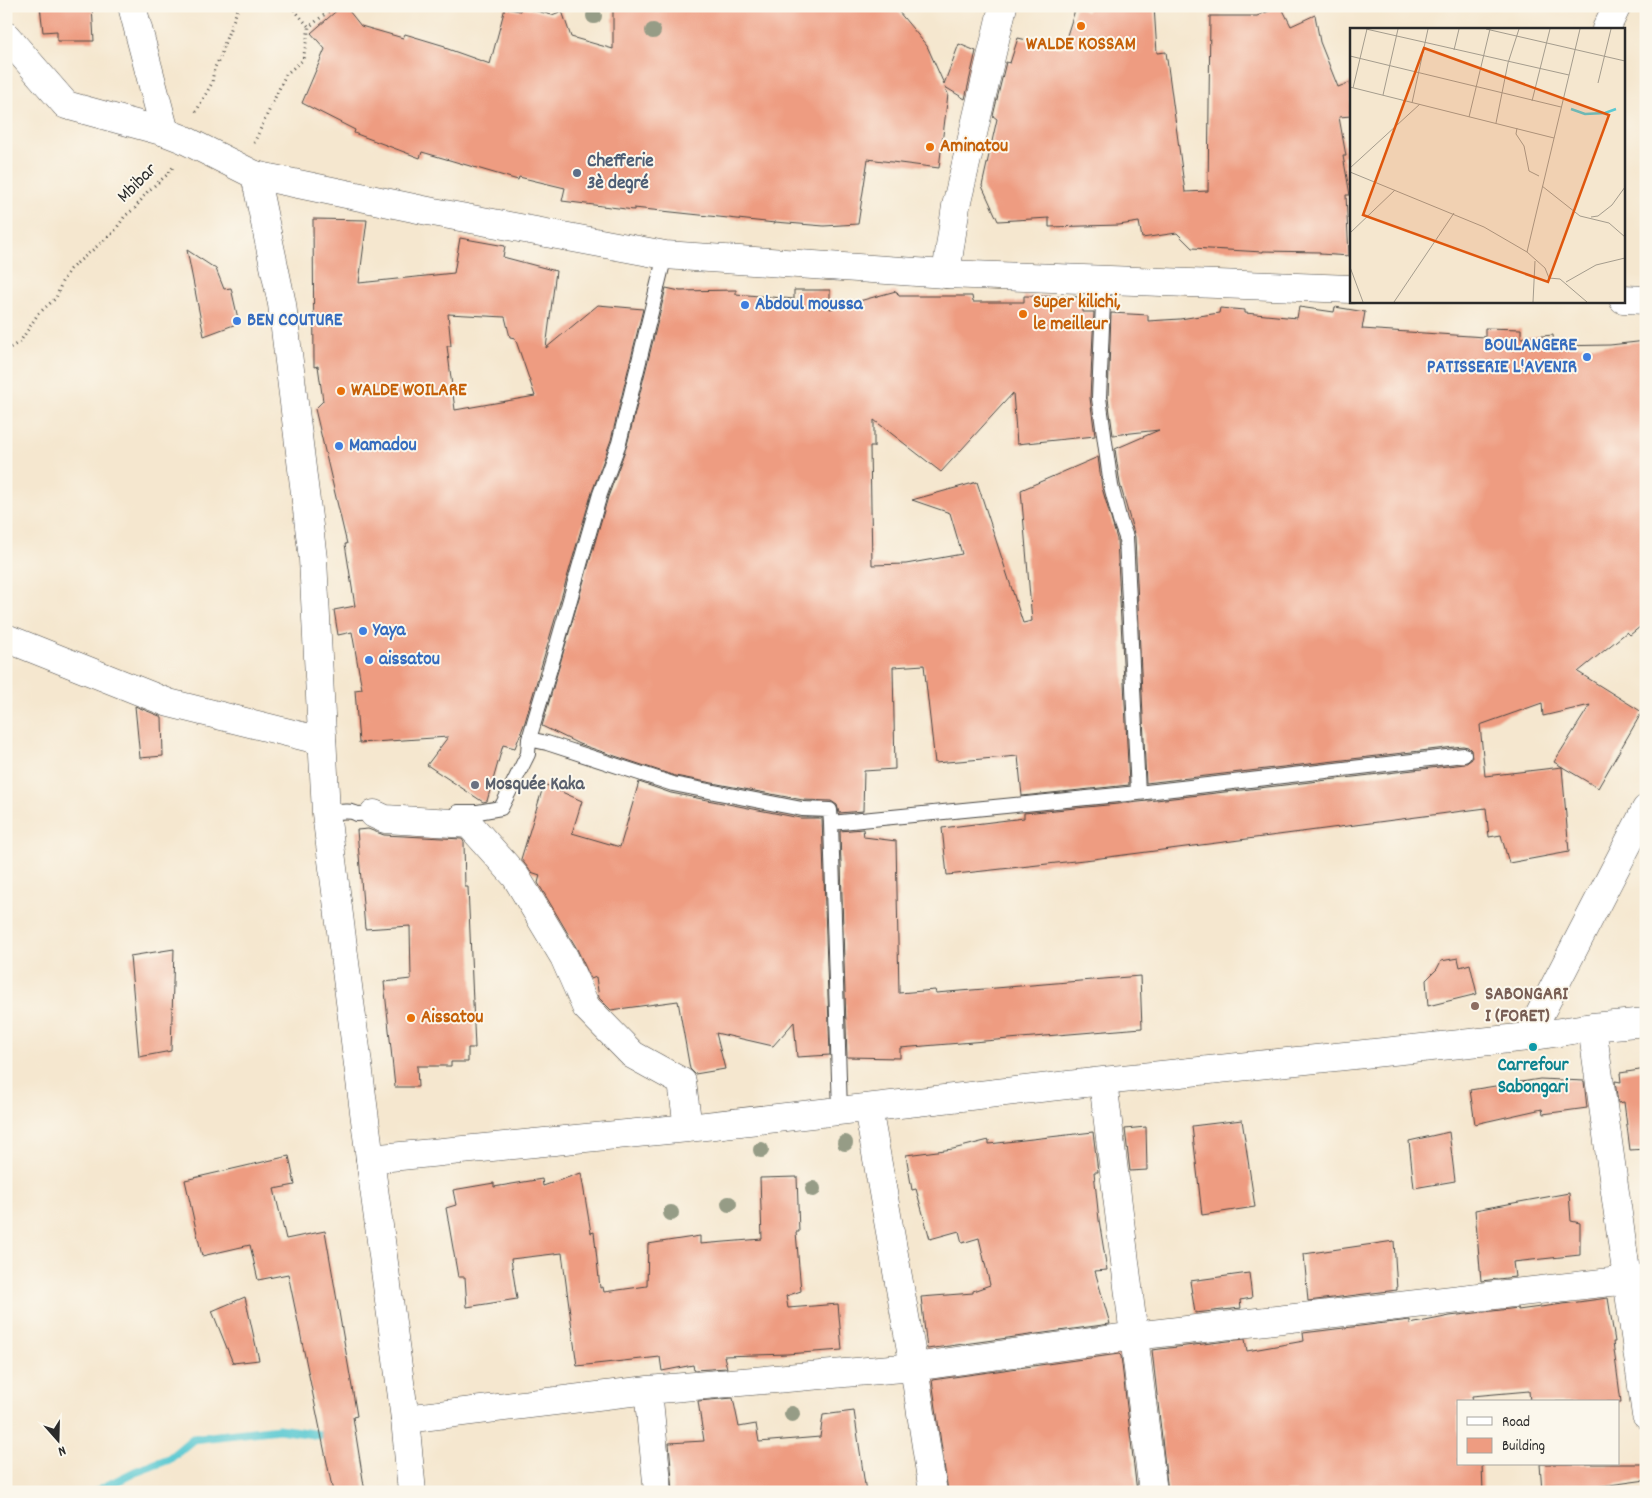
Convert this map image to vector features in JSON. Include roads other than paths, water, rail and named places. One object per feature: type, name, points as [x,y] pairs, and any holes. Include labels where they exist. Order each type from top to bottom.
[{"type":"street","points":[[132,6],[165,132]]},
{"type":"street","points":[[946,274],[956,206],[1003,6]]},
{"type":"street","points":[[1606,28],[1617,6]]},
{"type":"street","points":[[6,36],[66,105],[165,132],[192,143],[248,172],[428,211],[665,255],[946,274],[1350,289]]},
{"type":"street","points":[[248,172],[282,304],[313,560],[326,813],[405,1419],[412,1492]]},
{"type":"street","points":[[1624,299],[1646,300]]},
{"type":"street","points":[[6,638],[169,703],[322,742]]},
{"type":"street","points":[[1528,1037],[1646,809]]},
{"type":"street","points":[[374,814],[384,819],[470,824],[516,877],[564,957],[586,1008],[633,1055],[682,1082],[688,1128]]},
{"type":"street","points":[[370,1159],[688,1128],[1103,1081],[1528,1037],[1592,1027],[1646,1022]]},
{"type":"street","points":[[1592,1027],[1636,1278],[1646,1415]]},
{"type":"street","points":[[1103,1081],[1153,1492]]},
{"type":"street","points":[[868,1108],[914,1367],[932,1492]]},
{"type":"street","points":[[405,1419],[648,1390],[914,1367],[1134,1336],[1636,1278]]},
{"type":"street","points":[[648,1390],[658,1492]]},
{"type":"lane","points":[[326,813],[478,812],[501,808],[528,754],[529,739],[600,494],[619,443],[665,255]]},
{"type":"lane","points":[[1104,279],[1099,398],[1111,486],[1126,537],[1138,793]]},
{"type":"lane","points":[[529,739],[548,743],[673,784],[802,809],[830,810],[840,1111]]},
{"type":"lane","points":[[831,823],[1138,793],[1464,755]]},
{"type":"waterway","points":[[95,1492],[135,1472],[169,1459],[193,1439],[279,1429],[320,1435]]},
{"type":"place","name":"WALDE KOSSAM","points":[[1081,26]]},
{"type":"place","name":"Aminatou","points":[[930,147]]},
{"type":"place","name":"Chefferie 3è degré","points":[[577,173]]},
{"type":"place","name":"Abdoul moussa","points":[[745,305]]},
{"type":"place","name":"Super kilichi, le meilleur","points":[[1023,314]]},
{"type":"place","name":"BEN COUTURE","points":[[237,321]]},
{"type":"place","name":"BOULANGERE PATISSERIE L'AVENIR","points":[[1587,357]]},
{"type":"place","name":"WALDE WOILARE","points":[[341,391]]},
{"type":"place","name":"Mamadou","points":[[339,446]]},
{"type":"place","name":"Yaya","points":[[363,631]]},
{"type":"place","name":"aissatou","points":[[369,660]]},
{"type":"place","name":"Mosquée Kaka","points":[[475,785]]},
{"type":"place","name":"SABONGARI I (FORET)","points":[[1475,1006]]},
{"type":"place","name":"Aissatou","points":[[411,1018]]},
{"type":"place","name":"Carrefour Sabongari","points":[[1533,1047]]}]
